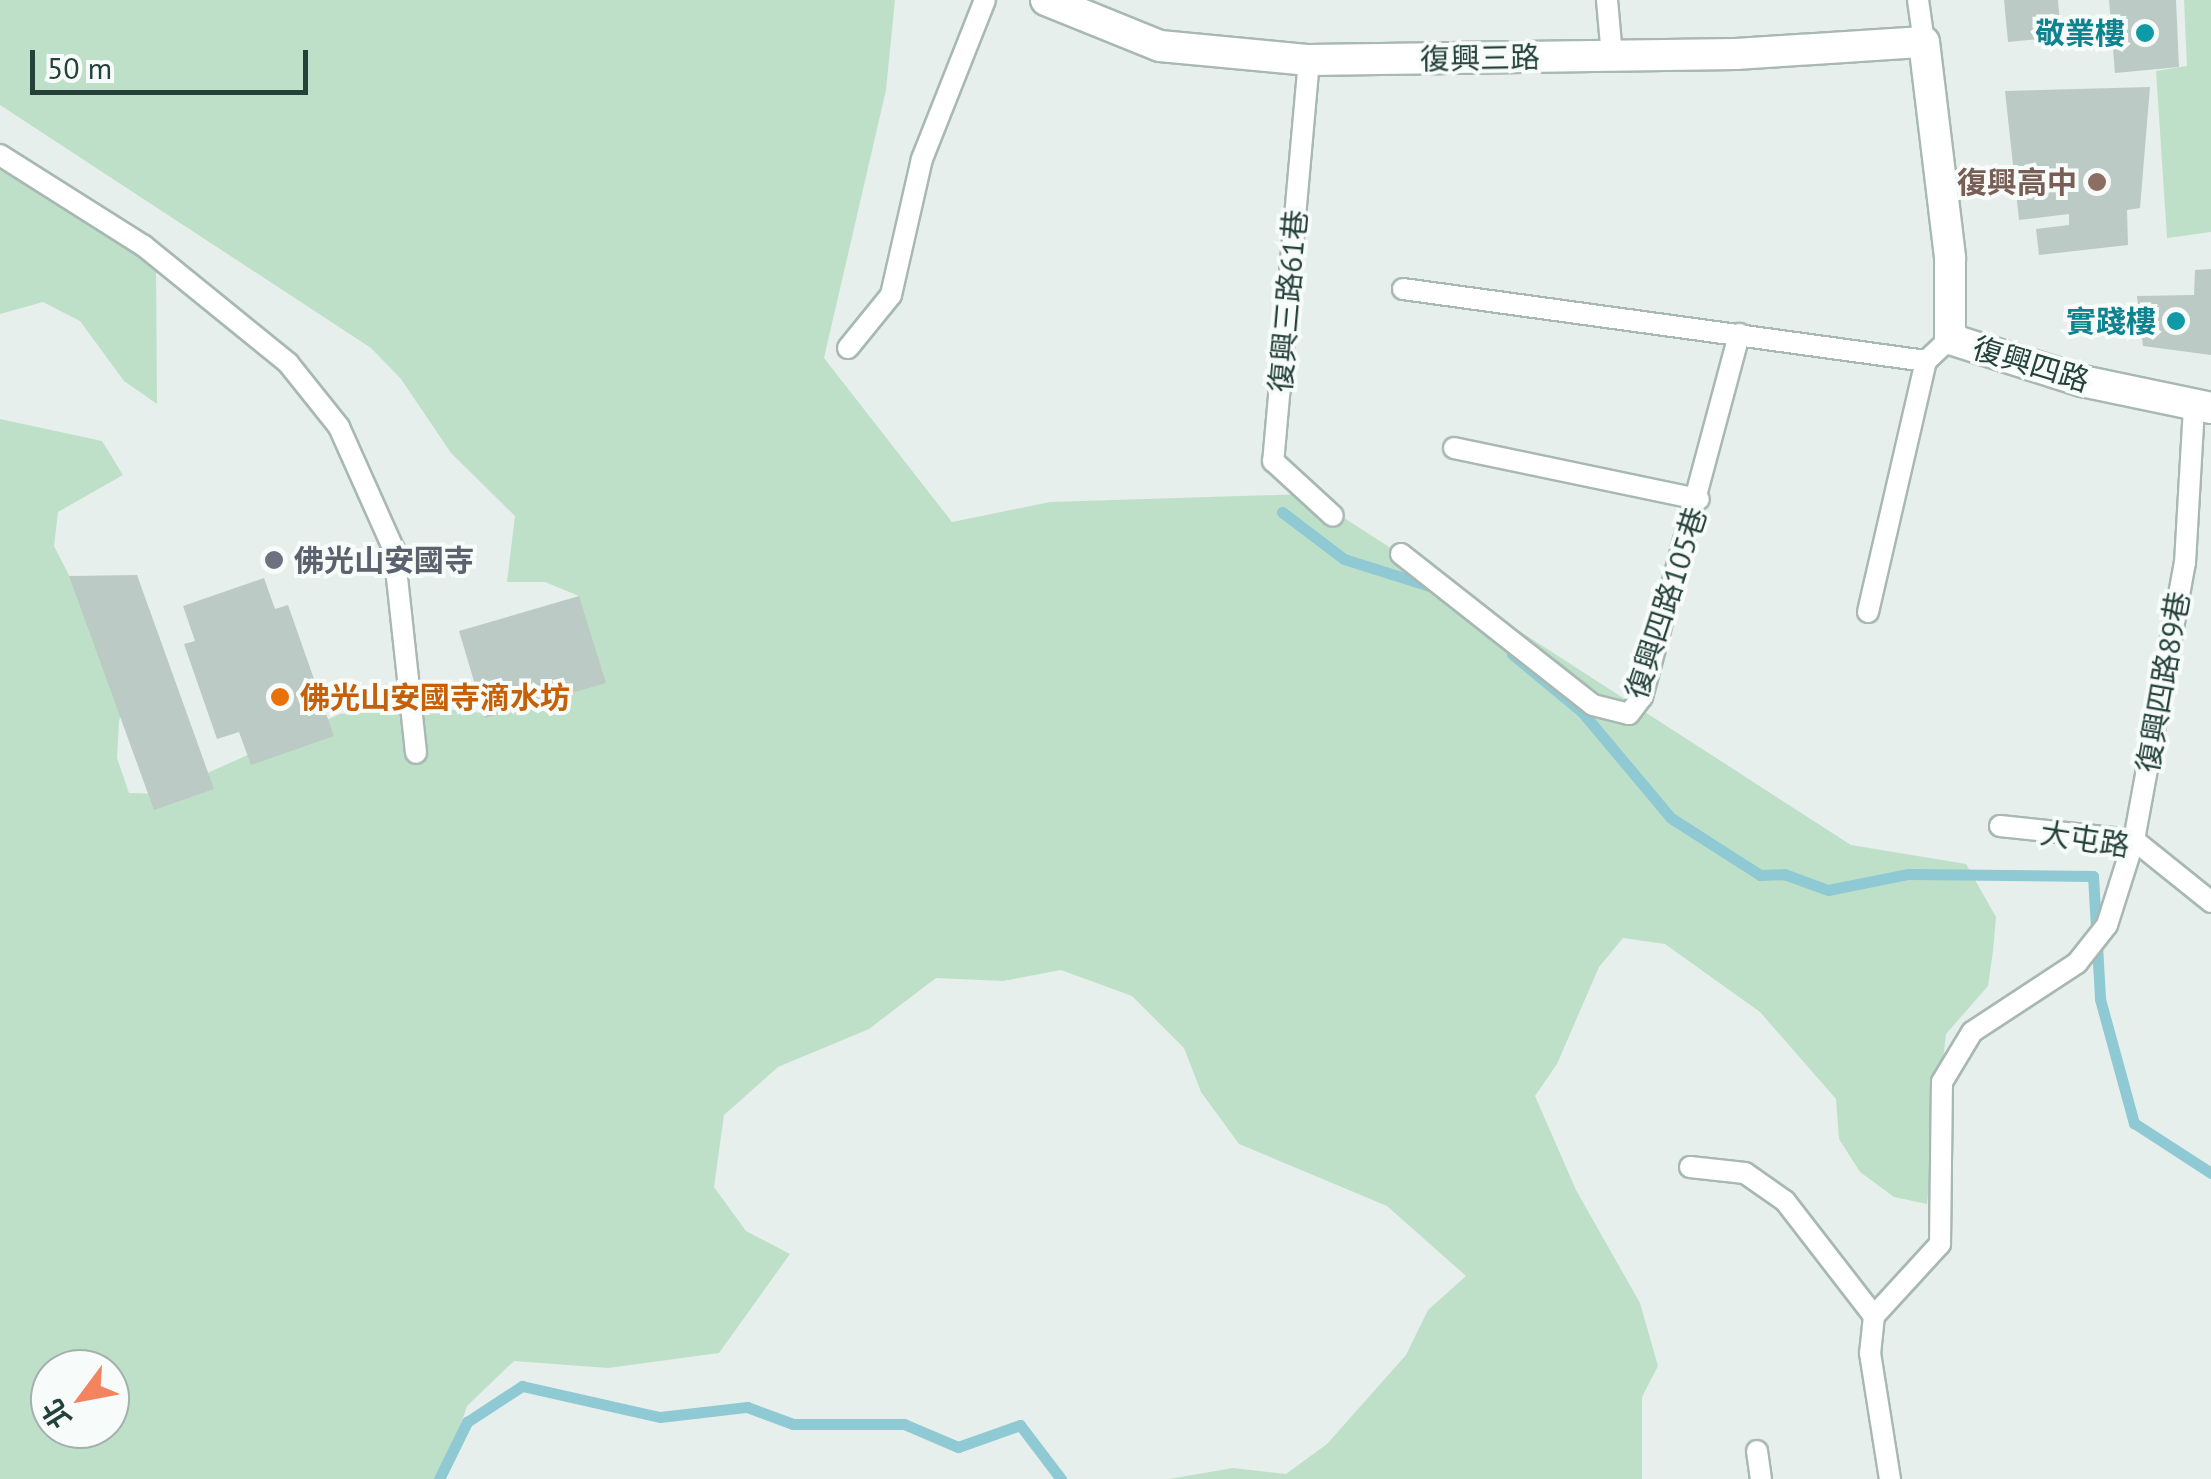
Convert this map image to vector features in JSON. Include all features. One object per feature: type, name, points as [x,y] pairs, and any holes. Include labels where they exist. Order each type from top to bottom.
[{"type":"street","name":"復興三路","points":[[1046,0],[1160,46],[1309,60],[1612,56],[1924,42]]},
{"type":"street","name":"復興四路","points":[[1924,42],[1950,258],[1950,339],[2082,382],[2202,407]]},
{"type":"lane","points":[[848,348],[891,295],[922,159],[985,0]]},
{"type":"lane","points":[[1606,0],[1612,56]]},
{"type":"lane","name":"復興四路","points":[[1918,0],[1924,42]]},
{"type":"lane","name":"復興三路61巷","points":[[1309,60],[1273,461],[1333,516]]},
{"type":"lane","points":[[0,155],[144,246],[288,363],[339,427],[394,550],[416,753]]},
{"type":"lane","name":"復興四路","points":[[1403,289],[1926,362]]},
{"type":"lane","name":"復興四路105巷","points":[[1401,554],[1593,704],[1629,714],[1642,698],[1699,499],[1740,334]]},
{"type":"lane","points":[[1868,612],[1926,362],[1950,339]]},
{"type":"lane","name":"復興四路89巷","points":[[1874,1316],[1940,1244],[1942,1082],[1972,1032],[2076,963],[2097,938],[2134,840],[2185,563],[2202,407]]},
{"type":"lane","points":[[1454,448],[1699,499]]},
{"type":"lane","name":"大屯路","points":[[2000,826],[2134,840],[2211,902]]},
{"type":"lane","points":[[1690,1167],[1745,1173],[1785,1200],[1874,1316],[1870,1354],[1890,1479]]},
{"type":"lane","points":[[1757,1451],[1761,1479]]},
{"type":"green space","points":[[0,0],[895,0],[886,90],[824,358],[952,522],[1050,502],[1307,494],[1851,845],[1966,864],[1996,917],[1993,951],[1988,986],[1946,1034],[1927,1204],[1894,1197],[1860,1172],[1839,1139],[1836,1099],[1760,1012],[1665,944],[1623,938],[1599,967],[1557,1064],[1535,1096],[1576,1190],[1640,1303],[1658,1366],[1642,1397],[1642,1479],[1169,1479],[1233,1468],[1286,1474],[1327,1444],[1406,1355],[1428,1310],[1466,1276],[1387,1206],[1239,1144],[1201,1092],[1184,1048],[1132,996],[1061,970],[1003,981],[936,978],[869,1029],[778,1067],[724,1115],[714,1187],[746,1231],[790,1254],[719,1353],[608,1368],[514,1361],[467,1406],[443,1479],[0,1479],[0,419],[102,441],[123,475],[58,512],[54,546],[129,693],[119,721],[117,758],[129,793],[160,794],[340,714],[415,706],[483,713],[550,696],[579,596],[545,582],[507,582],[515,516],[451,453],[401,379],[371,348],[0,105]]},
{"type":"green space","points":[[2184,0],[2211,0],[2211,232],[2167,238],[2156,71],[2187,66]]},
{"type":"green space","points":[[0,170],[156,263],[157,404],[124,381],[80,321],[43,302],[0,314]]},
{"type":"building","points":[[2004,0],[2058,0],[2061,37],[2008,42]]},
{"type":"building","name":"敬業樓","points":[[2109,0],[2176,0],[2179,67],[2115,73]]},
{"type":"building","points":[[2150,87],[2140,208],[2127,210],[2128,245],[2039,255],[2036,229],[2069,225],[2069,214],[2019,220],[2005,91]]},
{"type":"building","name":"實踐樓","points":[[2211,269],[2211,355],[2143,346],[2137,296],[2194,295],[2195,270]]},
{"type":"building","points":[[137,575],[214,789],[154,810],[69,576]]},
{"type":"building","name":"佛光山安國寺","points":[[264,578],[275,609],[288,605],[334,736],[251,765],[239,732],[217,739],[184,644],[195,641],[183,606]]},
{"type":"building","points":[[579,596],[606,683],[485,718],[459,631]]},
{"type":"waterway","points":[[1282,512],[1344,559],[1433,587]]},
{"type":"waterway","points":[[1512,654],[1582,712],[1671,818],[1760,875],[1784,874],[1828,890],[1908,874],[2093,876],[2100,999],[2134,1123],[2211,1173]]},
{"type":"waterway","points":[[439,1479],[467,1422],[522,1386],[660,1417],[747,1407],[793,1424],[904,1424],[958,1447],[1020,1425],[1061,1479]]},
{"type":"place","name":"敬業樓","points":[[2145,33]]},
{"type":"place","name":"復興高中","points":[[2097,182]]},
{"type":"place","name":"實踐樓","points":[[2176,321]]},
{"type":"place","name":"佛光山安國寺","points":[[274,560]]},
{"type":"place","name":"佛光山安國寺滴水坊","points":[[280,697]]}]
